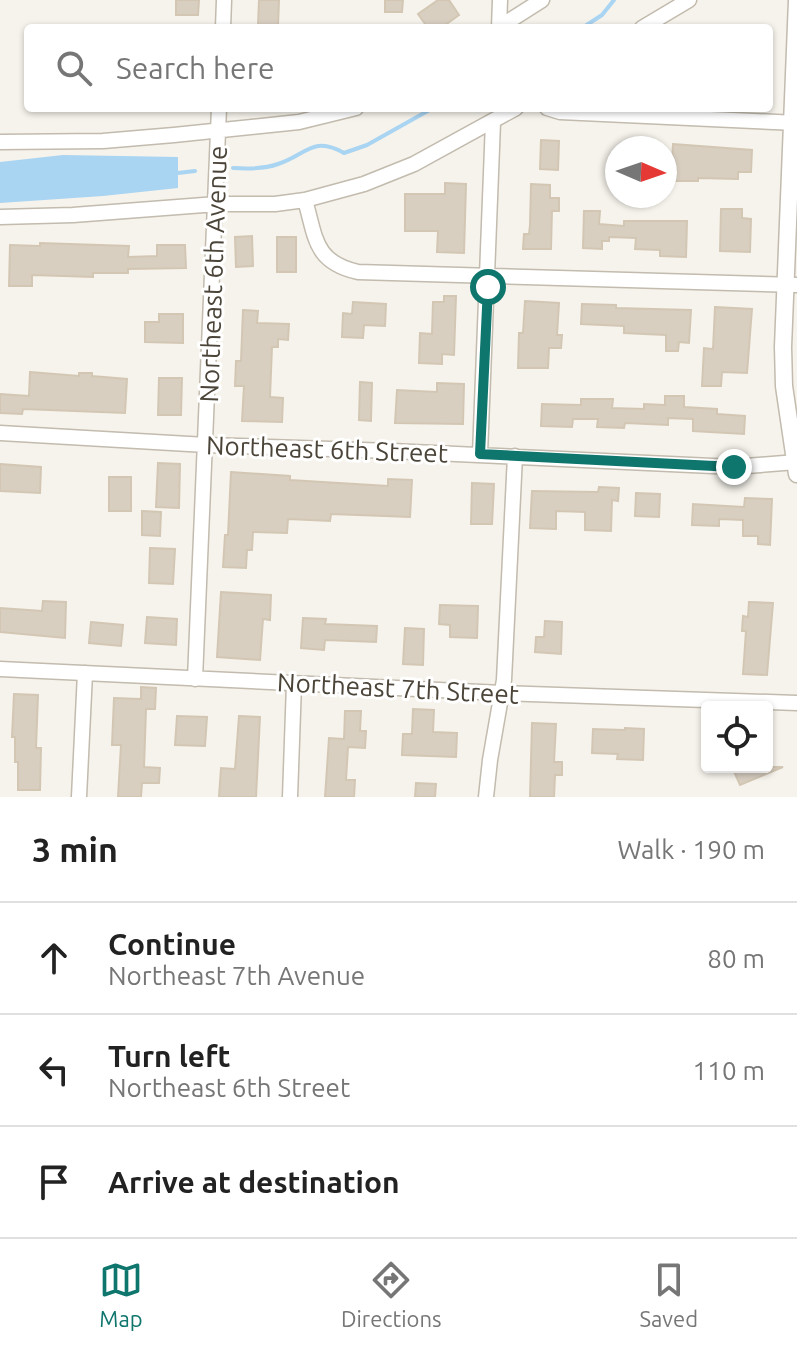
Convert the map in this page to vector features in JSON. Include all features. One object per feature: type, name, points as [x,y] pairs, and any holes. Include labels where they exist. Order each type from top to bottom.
[{"type":"street","points":[[223,24],[224,0]]},
{"type":"street","points":[[499,24],[500,0]]},
{"type":"street","points":[[505,24],[542,0]]},
{"type":"street","points":[[649,24],[689,0]]},
{"type":"street","points":[[796,466],[784,386],[791,284],[797,0]]},
{"type":"street","name":"Northeast 6th Avenue","points":[[195,679],[219,112]]},
{"type":"street","points":[[0,142],[103,141],[218,131],[299,122],[340,112]]},
{"type":"street","points":[[560,112],[795,123]]},
{"type":"street","points":[[0,217],[305,200],[364,184],[414,164],[496,116]]},
{"type":"street","points":[[480,454],[496,116]]},
{"type":"street","points":[[305,200],[320,252],[338,268],[358,272],[791,284]]},
{"type":"street","name":"Northeast 6th Street","points":[[0,433],[206,445],[480,454],[734,467],[796,466]]},
{"type":"street","points":[[486,797],[502,693],[515,456]]},
{"type":"street","name":"Northeast 7th Street","points":[[0,669],[502,693],[797,703]]},
{"type":"street","points":[[79,797],[85,673]]},
{"type":"street","points":[[290,797],[294,684]]},
{"type":"water","points":[[63,155],[178,157],[178,188],[0,203],[0,162]]},
{"type":"building","points":[[176,0],[199,0],[198,15],[176,15]]},
{"type":"building","points":[[259,0],[279,0],[278,24],[258,24]]},
{"type":"building","points":[[385,0],[403,0],[402,12],[385,12]]},
{"type":"building","points":[[438,0],[449,0],[459,15],[447,24],[425,24],[418,14]]},
{"type":"building","points":[[541,140],[559,141],[558,170],[540,169]]},
{"type":"building","points":[[677,144],[752,150],[751,172],[738,172],[738,179],[698,178],[698,181],[677,181]]},
{"type":"building","points":[[445,183],[466,184],[464,253],[437,252],[438,231],[405,231],[405,194],[445,194]]},
{"type":"building","points":[[531,184],[550,185],[550,198],[559,198],[559,211],[552,211],[551,249],[523,249],[524,234],[529,234]]},
{"type":"building","points":[[721,209],[742,209],[742,218],[751,219],[750,252],[720,251]]},
{"type":"building","points":[[584,211],[600,211],[599,224],[624,226],[624,221],[687,221],[686,257],[660,256],[660,250],[635,249],[636,238],[609,237],[609,241],[602,241],[602,249],[583,248]]},
{"type":"building","points":[[252,236],[253,266],[236,267],[235,237]]},
{"type":"building","points":[[277,237],[296,237],[296,272],[277,272]]},
{"type":"building","points":[[40,243],[129,246],[128,257],[157,256],[157,245],[185,245],[186,268],[128,269],[128,273],[93,273],[93,277],[32,275],[32,286],[9,286],[10,245],[40,246]]},
{"type":"building","points":[[444,296],[456,296],[454,355],[442,354],[442,364],[419,363],[420,333],[432,334],[433,302],[444,302]]},
{"type":"building","points":[[525,301],[559,303],[557,335],[562,335],[561,348],[549,348],[548,368],[518,368],[519,333],[523,333]]},
{"type":"building","points":[[353,302],[386,304],[385,326],[364,325],[363,338],[342,337],[343,313],[352,314]]},
{"type":"building","points":[[582,304],[691,310],[689,343],[679,342],[678,351],[666,351],[666,335],[624,333],[624,326],[581,324]]},
{"type":"building","points":[[715,307],[752,309],[747,373],[722,372],[721,386],[702,386],[704,348],[713,349]]},
{"type":"building","points":[[243,310],[258,311],[257,323],[289,324],[288,340],[278,339],[278,347],[272,347],[270,397],[283,398],[282,422],[242,421],[244,386],[235,386],[236,361],[241,361]]},
{"type":"building","points":[[159,314],[183,314],[183,343],[145,342],[145,322],[159,322]]},
{"type":"building","points":[[30,372],[79,376],[79,373],[92,373],[92,376],[127,379],[125,413],[23,409],[22,414],[0,413],[0,394],[29,396]]},
{"type":"building","points":[[159,378],[182,378],[181,415],[158,415]]},
{"type":"building","points":[[360,382],[372,383],[371,421],[359,420]]},
{"type":"building","points":[[437,383],[464,384],[463,424],[395,423],[397,390],[437,392]]},
{"type":"building","points":[[665,396],[684,396],[684,407],[717,409],[717,414],[745,416],[744,434],[693,431],[693,419],[668,418],[668,425],[625,423],[624,428],[597,427],[598,419],[573,419],[572,427],[541,426],[542,404],[581,405],[581,399],[613,399],[612,408],[644,409],[644,404],[665,405]]},
{"type":"building","points":[[158,463],[180,464],[179,508],[156,507]]},
{"type":"building","points":[[0,464],[41,467],[40,493],[0,491]]},
{"type":"building","points":[[231,472],[290,476],[290,480],[388,486],[388,479],[412,480],[410,517],[331,514],[330,521],[288,519],[287,533],[253,532],[252,550],[247,550],[246,568],[223,567]]},
{"type":"building","points":[[109,477],[131,477],[131,511],[109,511]]},
{"type":"building","points":[[472,483],[494,484],[492,524],[471,524]]},
{"type":"building","points":[[599,487],[619,488],[618,501],[612,500],[611,531],[585,530],[585,512],[556,511],[556,529],[530,528],[532,491],[598,492]]},
{"type":"building","points":[[636,493],[660,494],[659,517],[635,516]]},
{"type":"building","points":[[745,498],[772,499],[770,545],[758,544],[758,536],[743,536],[743,520],[719,519],[719,526],[692,525],[693,504],[744,507]]},
{"type":"building","points":[[142,511],[161,512],[160,536],[142,535]]},
{"type":"building","points":[[150,548],[175,549],[173,584],[149,583]]},
{"type":"building","points":[[221,592],[271,595],[270,620],[263,619],[260,660],[217,657]]},
{"type":"building","points":[[43,601],[66,602],[65,638],[0,632],[0,608],[42,611]]},
{"type":"building","points":[[749,602],[773,603],[767,675],[743,674],[746,631],[742,631],[743,616],[748,617]]},
{"type":"building","points":[[440,605],[478,606],[477,638],[450,637],[450,625],[439,624]]},
{"type":"building","points":[[147,617],[177,619],[176,645],[145,643]]},
{"type":"building","points":[[303,618],[326,619],[325,624],[377,626],[376,642],[325,640],[324,650],[301,648]]},
{"type":"building","points":[[545,621],[562,622],[561,654],[535,652],[536,637],[544,637]]},
{"type":"building","points":[[91,622],[123,625],[121,646],[89,643]]},
{"type":"building","points":[[405,628],[424,629],[423,665],[403,664]]},
{"type":"building","points":[[141,687],[156,688],[155,709],[146,709],[144,767],[160,768],[159,783],[142,783],[141,797],[118,797],[121,745],[112,745],[114,698],[141,699]]},
{"type":"building","points":[[14,694],[38,695],[36,748],[41,748],[40,790],[18,790],[18,762],[15,762],[15,737],[12,737]]},
{"type":"building","points":[[413,709],[434,710],[433,732],[457,733],[456,757],[402,755],[403,734],[412,734]]},
{"type":"building","points":[[345,711],[361,711],[360,731],[366,731],[365,748],[348,747],[346,780],[355,780],[354,797],[325,797],[329,738],[344,739]]},
{"type":"building","points":[[177,716],[207,717],[205,746],[175,745]]},
{"type":"building","points":[[239,716],[260,717],[256,797],[219,797],[221,768],[235,769]]},
{"type":"building","points":[[532,723],[556,724],[554,762],[562,762],[562,775],[555,775],[554,797],[530,797]]},
{"type":"building","points":[[593,729],[644,729],[643,760],[617,759],[618,754],[592,753]]},
{"type":"building","points":[[735,773],[769,773],[740,785]]},
{"type":"building","points":[[416,783],[436,784],[435,797],[415,797]]},
{"type":"waterway","points":[[588,24],[602,15],[614,0]]},
{"type":"waterway","points":[[233,168],[273,166],[317,146],[344,153],[367,145],[426,112]]},
{"type":"waterway","points":[[178,173],[195,171]]},
{"type":"route","points":[[488,287],[480,454],[734,467]]}]
